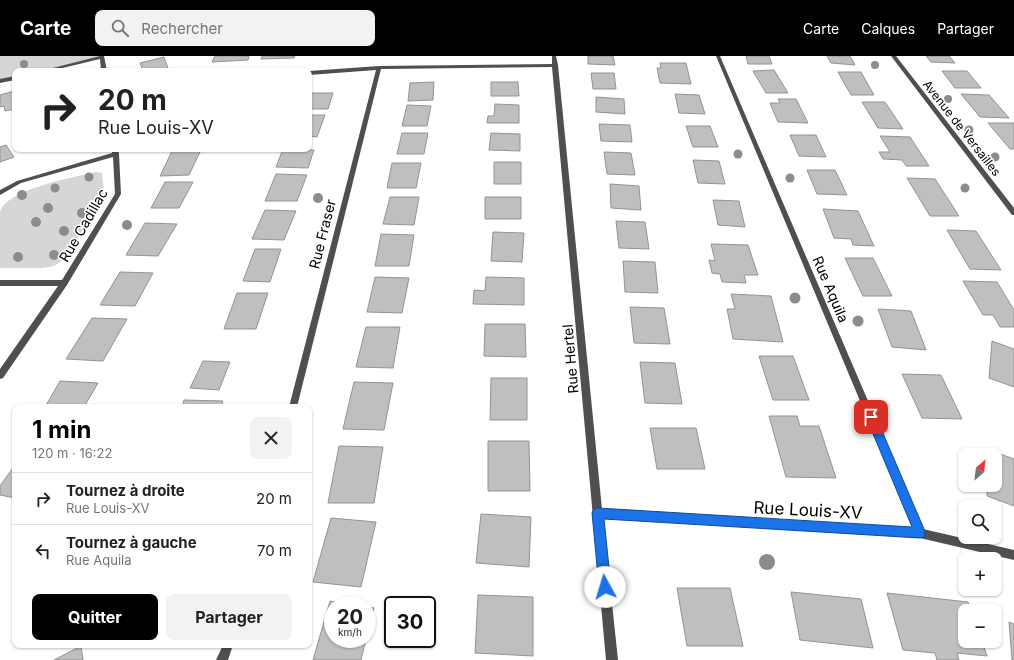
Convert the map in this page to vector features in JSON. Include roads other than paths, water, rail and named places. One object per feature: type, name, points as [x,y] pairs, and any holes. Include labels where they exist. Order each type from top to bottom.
[{"type":"street","name":"Rue Hertel","points":[[554,56],[612,660]]},
{"type":"street","name":"Rue Aquila","points":[[718,56],[920,533]]},
{"type":"street","name":"Avenue de Versailles","points":[[893,56],[1014,213]]},
{"type":"street","points":[[56,68],[102,57],[104,68]]},
{"type":"street","points":[[312,73],[379,68],[555,65]]},
{"type":"street","name":"Rue Fraser","points":[[294,404],[379,68]]},
{"type":"street","points":[[0,81],[12,79]]},
{"type":"street","name":"Rue Cadillac","points":[[0,193],[19,182],[115,152],[118,194],[64,283],[0,376]]},
{"type":"street","name":"Rue Cadillac","points":[[0,283],[64,283]]},
{"type":"street","name":"Rue Louis-XV","points":[[598,513],[920,533],[1014,555]]},
{"type":"street","points":[[222,660],[227,648]]}]
